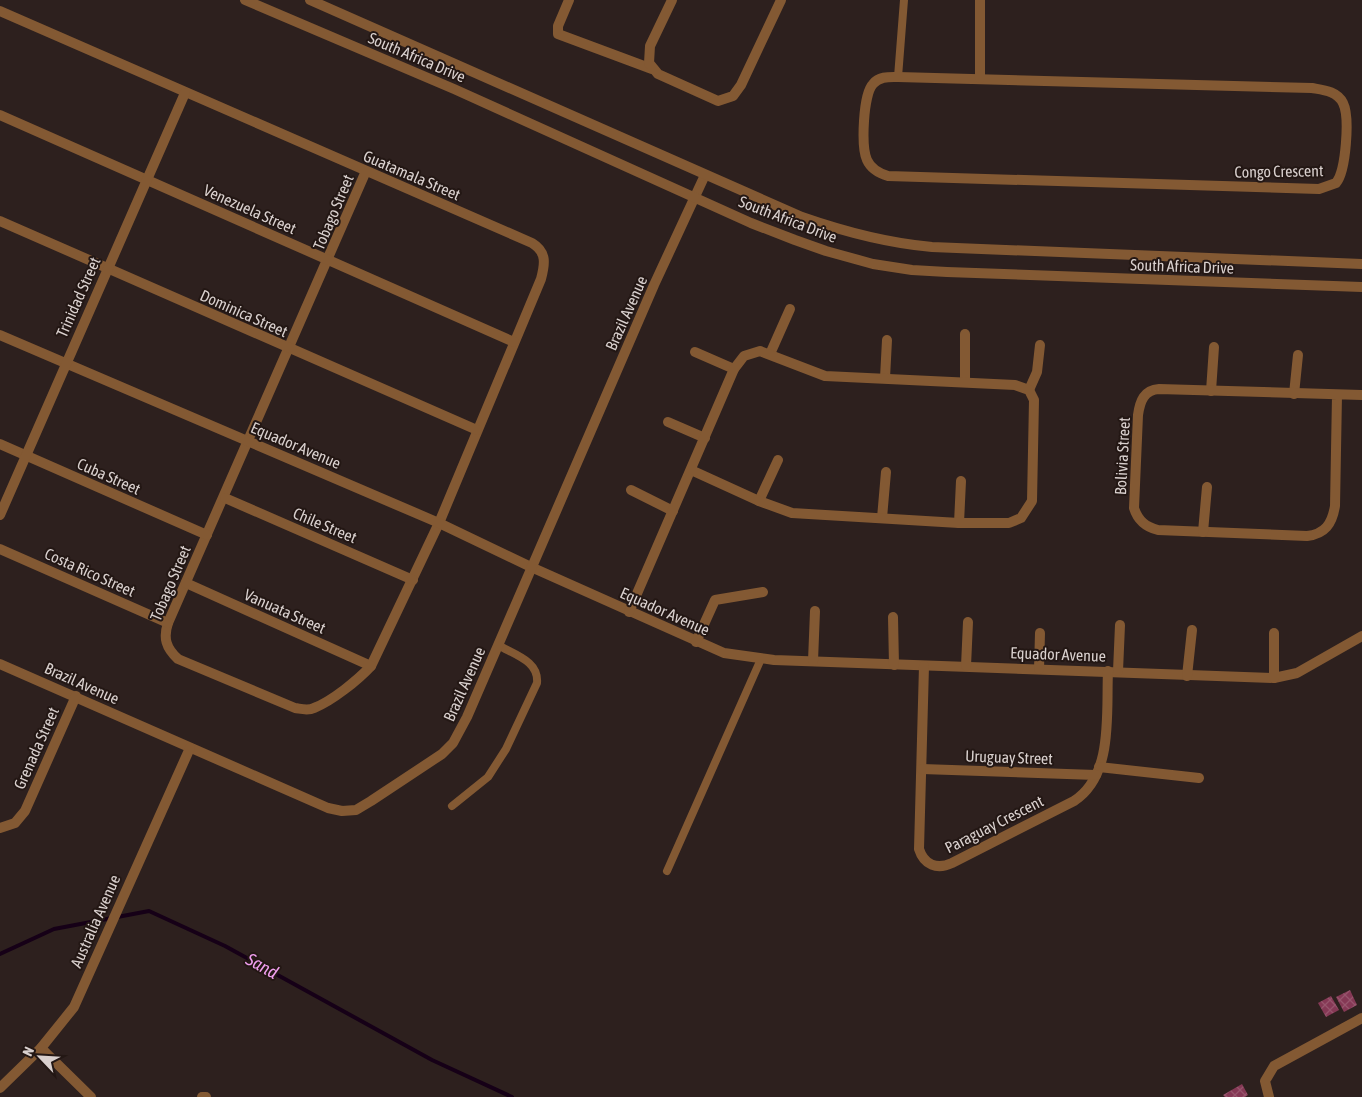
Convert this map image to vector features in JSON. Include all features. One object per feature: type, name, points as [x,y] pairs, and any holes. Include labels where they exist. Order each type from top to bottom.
[{"type":"street","name":"South Africa Drive","points":[[245,0],[454,89],[751,223],[826,251],[902,269],[1362,287]]},
{"type":"street","name":"South Africa Drive","points":[[310,0],[705,175],[818,223],[858,236],[903,244],[1362,264]]},
{"type":"street","points":[[569,0],[558,26],[558,34],[652,68]]},
{"type":"street","points":[[672,0],[650,46],[648,58],[652,68],[658,74],[708,99],[718,101],[728,99],[741,85],[781,0]]},
{"type":"street","points":[[980,0],[980,78]]},
{"type":"street","name":"Guatamala Street","points":[[0,11],[532,243],[541,250],[545,257],[541,279],[439,523]]},
{"type":"street","name":"Congo Crescent","points":[[898,76],[1312,88],[1328,91],[1338,97],[1345,109],[1344,167],[1336,183],[1319,189],[888,176],[872,168],[864,152],[866,98],[875,81],[898,76]]},
{"type":"street","name":"Trinidad Street","points":[[0,514],[185,93]]},
{"type":"street","name":"Venezuela Street","points":[[0,115],[514,342]]},
{"type":"street","name":"Tobago Street","points":[[366,171],[328,261],[287,349],[225,498],[168,623],[166,644],[178,659],[295,708],[305,710],[314,708],[360,678],[371,666],[439,523]]},
{"type":"street","name":"Brazil Avenue","points":[[0,664],[328,808],[342,811],[356,810],[442,754],[453,743],[467,717],[531,567],[705,175]]},
{"type":"street","name":"Dominica Street","points":[[0,221],[287,349],[477,430]]},
{"type":"street","points":[[770,354],[790,309]]},
{"type":"street","points":[[965,334],[965,381]]},
{"type":"street","name":"Equador Avenue","points":[[0,335],[439,523],[629,612],[696,642],[724,652],[761,659],[1274,678],[1297,673],[1362,636]]},
{"type":"street","points":[[885,378],[887,340]]},
{"type":"street","points":[[1029,390],[1037,372],[1040,345]]},
{"type":"street","points":[[1211,391],[1214,347]]},
{"type":"street","points":[[629,612],[734,369],[741,360],[752,352],[760,350],[824,376],[1006,383],[1029,390],[1034,400],[1033,495],[1029,508],[1021,518],[1010,523],[960,523],[798,514],[759,501],[691,470]]},
{"type":"street","points":[[695,352],[734,369]]},
{"type":"street","points":[[1294,394],[1298,355]]},
{"type":"street","name":"Bolivia Street","points":[[1337,395],[1335,506],[1332,520],[1326,529],[1315,535],[1307,536],[1203,532],[1153,528],[1146,525],[1136,514],[1134,500],[1138,415],[1142,400],[1150,390],[1362,395]]},
{"type":"street","points":[[668,422],[705,438]]},
{"type":"street","name":"Cuba Street","points":[[0,444],[207,535]]},
{"type":"street","points":[[759,501],[778,460]]},
{"type":"street","points":[[882,518],[886,472]]},
{"type":"street","points":[[960,523],[961,481]]},
{"type":"street","points":[[1203,532],[1207,487]]},
{"type":"street","points":[[631,490],[673,511]]},
{"type":"street","name":"Chile Street","points":[[225,498],[412,580]]},
{"type":"street","name":"Costa Rico Street","points":[[0,549],[168,623]]},
{"type":"street","name":"Vanuata Street","points":[[186,583],[371,666]]},
{"type":"street","points":[[696,642],[716,600],[763,592]]},
{"type":"street","points":[[813,661],[815,611]]},
{"type":"street","points":[[893,617],[894,665]]},
{"type":"street","points":[[966,666],[968,622]]},
{"type":"street","name":"Paraguay Crescent","points":[[924,666],[919,849],[923,859],[928,864],[940,866],[952,863],[1074,801],[1083,794],[1098,771],[1105,744],[1120,625]]},
{"type":"street","points":[[1187,676],[1192,630]]},
{"type":"street","points":[[1274,632],[1274,678]]},
{"type":"street","points":[[1039,669],[1040,633]]},
{"type":"street","name":"Grenada Street","points":[[0,828],[15,824],[25,811],[76,696]]},
{"type":"street","name":"Australia Avenue","points":[[0,1088],[40,1048],[74,1007],[190,748]]},
{"type":"street","name":"Uruguay Street","points":[[922,769],[1098,771],[1198,778]]},
{"type":"street","points":[[1269,1097],[1265,1081],[1274,1066],[1362,1018]]},
{"type":"street","points":[[40,1048],[91,1097]]},
{"type":"lane","points":[[898,76],[904,0]]},
{"type":"lane","points":[[452,806],[488,777],[506,749],[537,683],[538,674],[534,665],[498,645]]},
{"type":"lane","points":[[667,871],[761,659]]},
{"type":"building","points":[[1350,990],[1357,1005],[1344,1012],[1336,997]]},
{"type":"building","points":[[1331,996],[1339,1010],[1326,1017],[1318,1003]]},
{"type":"building","points":[[1242,1084],[1248,1095],[1245,1097],[1225,1097],[1223,1095]]},
{"type":"waterway","name":"Sand","points":[[0,954],[54,929],[149,911],[225,946],[432,1060],[512,1097]]}]
